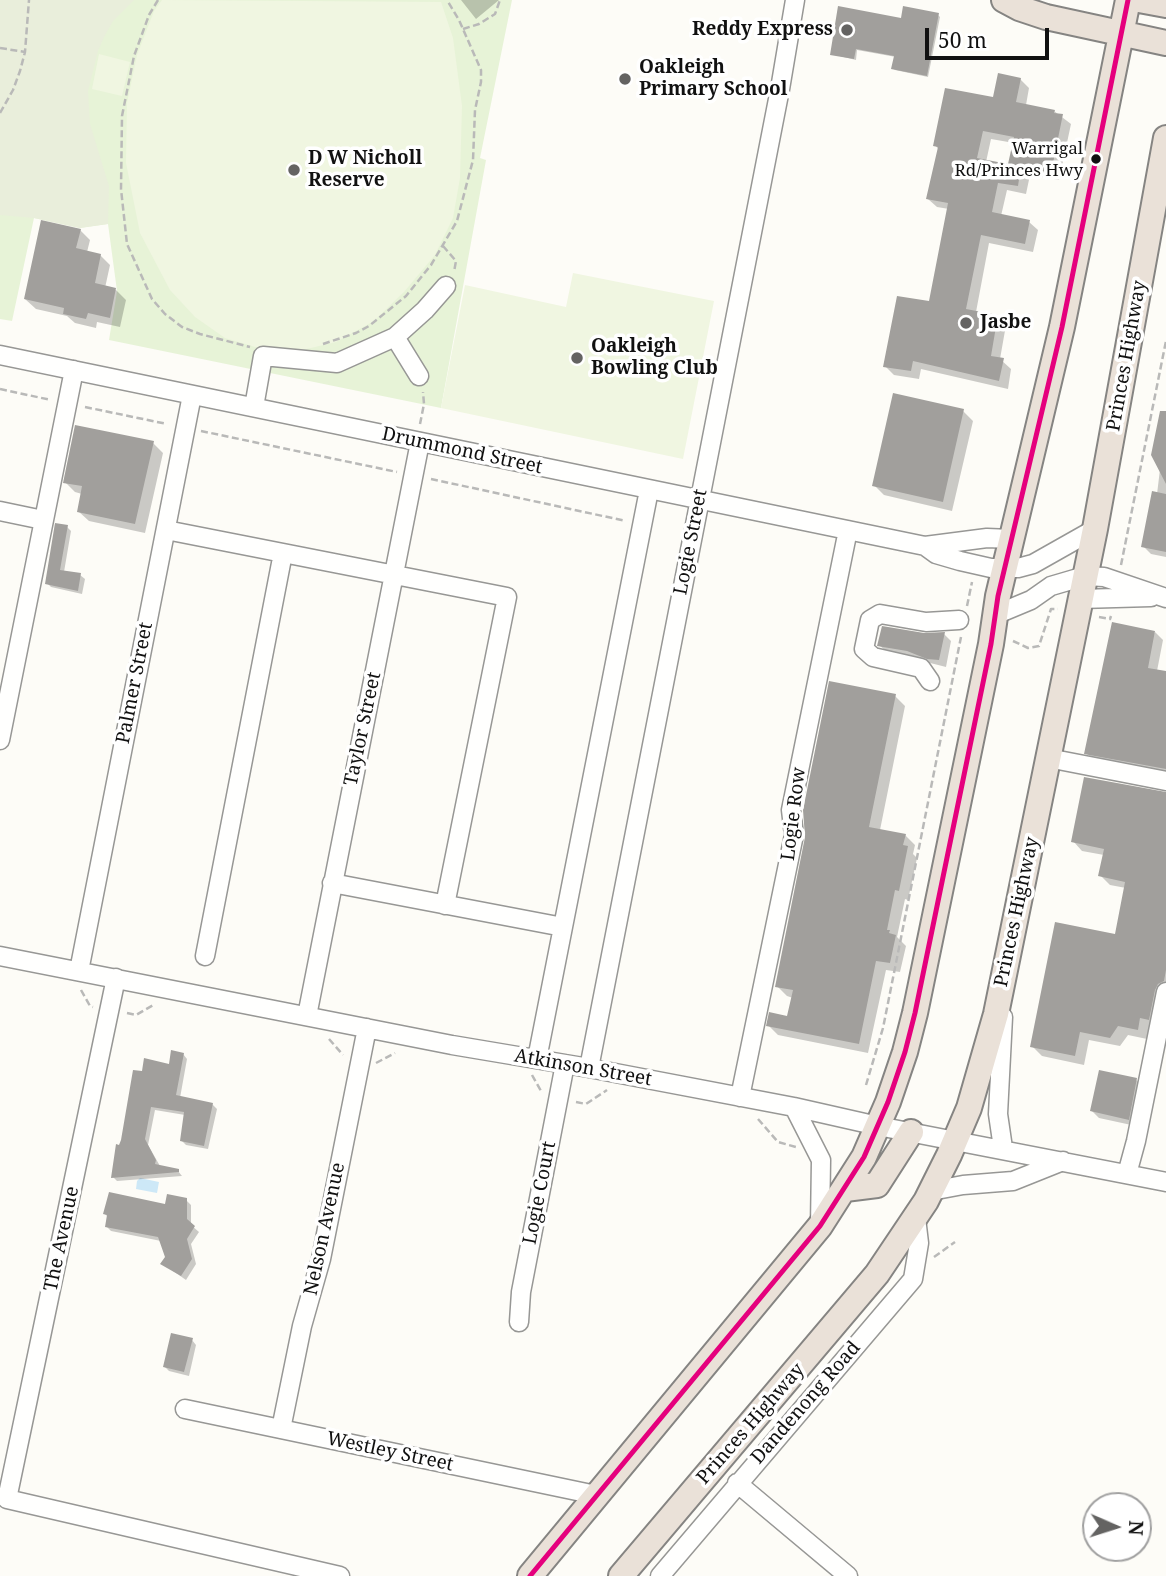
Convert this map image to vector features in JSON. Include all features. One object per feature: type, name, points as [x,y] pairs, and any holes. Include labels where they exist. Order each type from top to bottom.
[{"type":"highway","points":[[1003,0],[1046,17],[1166,43]]},
{"type":"highway","points":[[530,1576],[820,1226],[864,1157],[896,1079],[910,1033],[1004,569],[1062,327],[1128,0]]},
{"type":"highway","points":[[1139,0],[1166,5]]},
{"type":"highway","name":"Princes Highway","points":[[621,1576],[856,1301],[916,1218],[956,1140],[980,1073],[1005,971],[1095,529],[1166,138]]},
{"type":"highway","points":[[845,1189],[877,1185],[911,1132]]},
{"type":"street","name":"Logie Street","points":[[589,1068],[796,6]]},
{"type":"street","points":[[254,407],[263,356],[337,363],[395,337],[425,310],[446,286]]},
{"type":"street","points":[[395,337],[419,376]]},
{"type":"street","name":"Drummond Street","points":[[0,355],[925,546],[986,538],[1011,539]]},
{"type":"street","points":[[0,740],[8,657],[43,520],[74,370]]},
{"type":"street","name":"Palmer Street","points":[[79,971],[192,395]]},
{"type":"street","name":"Taylor Street","points":[[307,1017],[395,575],[418,441]]},
{"type":"street","points":[[537,1059],[649,490]]},
{"type":"street","points":[[0,511],[43,520]]},
{"type":"street","name":"Drummond Street","points":[[925,546],[936,554],[976,565],[1004,569],[1033,564],[1095,529]]},
{"type":"street","points":[[166,530],[507,597],[445,905]]},
{"type":"street","name":"Logie Row","points":[[740,1097],[794,835],[791,810],[848,530]]},
{"type":"street","points":[[205,956],[283,553]]},
{"type":"street","points":[[994,626],[1051,586],[1081,596],[1116,589],[1165,597]]},
{"type":"street","points":[[930,681],[921,668],[873,657],[864,649],[870,620],[880,614],[926,622],[962,621]]},
{"type":"street","points":[[1048,758],[1166,781]]},
{"type":"street","points":[[332,883],[563,928]]},
{"type":"street","name":"Atkinson Street","points":[[0,956],[307,1017],[794,1107],[1166,1182]]},
{"type":"street","points":[[1003,1148],[998,1114],[1005,971]]},
{"type":"street","name":"The Avenue","points":[[116,978],[7,1499],[340,1576]]},
{"type":"street","points":[[1127,1174],[1166,992]]},
{"type":"street","name":"Nelson Avenue","points":[[282,1429],[302,1326],[321,1259],[367,1028]]},
{"type":"street","name":"Logie Court","points":[[519,1322],[521,1292],[565,1064]]},
{"type":"street","points":[[794,1107],[821,1160],[820,1226]]},
{"type":"street","points":[[931,1191],[965,1184],[1013,1181],[1063,1161]]},
{"type":"street","name":"Dandenong Road","points":[[660,1576],[913,1279],[919,1243],[916,1218]]},
{"type":"street","name":"Westley Street","points":[[185,1409],[596,1495]]},
{"type":"street","points":[[737,1483],[848,1576]]},
{"type":"path","points":[[0,113],[13,90],[25,52],[29,0]]},
{"type":"path","points":[[158,0],[149,15],[134,56],[122,117],[121,189],[127,244],[147,289],[165,314],[182,327],[200,334],[253,348]]},
{"type":"path","points":[[314,345],[356,333],[379,319],[406,296],[420,281],[457,221],[473,160],[475,110],[481,70],[447,0]]},
{"type":"path","points":[[463,29],[495,14],[500,0]]},
{"type":"path","points":[[0,48],[25,52]]},
{"type":"path","points":[[443,246],[456,261],[454,272],[446,286]]},
{"type":"path","points":[[994,626],[1028,648],[1040,646],[1051,609],[1081,596],[1110,619],[1166,341]]},
{"type":"path","points":[[418,441],[424,404],[419,376]]},
{"type":"path","points":[[0,389],[642,524]]},
{"type":"path","points":[[866,1085],[883,1028],[962,621],[976,565]]},
{"type":"path","points":[[586,1104],[607,1090]]},
{"type":"path","points":[[746,1117],[759,1119],[778,1142]]},
{"type":"green space","name":"D W Nicholl Reserve","points":[[0,0],[512,0],[480,158],[486,160],[441,408],[109,340],[117,291],[108,224],[80,228],[34,218],[12,321],[0,319]]},
{"type":"green space","points":[[0,0],[134,0],[113,21],[104,37],[88,91],[90,124],[109,186],[108,224],[80,228],[34,218],[0,215]]},
{"type":"green space","name":"D W Nicholl Reserve","points":[[162,0],[441,2],[453,38],[462,106],[460,178],[453,218],[435,255],[404,292],[374,321],[336,342],[298,351],[262,349],[225,338],[195,317],[170,290],[140,233],[126,163],[127,103],[137,55],[154,11]]},
{"type":"green space","points":[[99,54],[130,62],[122,96],[92,89]]},
{"type":"green space","name":"Oakleigh Bowling Club","points":[[573,273],[714,301],[683,459],[441,408],[465,285],[566,307]]},
{"type":"water","points":[[140,1178],[159,1182],[157,1193],[136,1189]]},
{"type":"building","points":[[838,6],[901,18],[903,6],[939,13],[927,76],[891,69],[894,56],[856,49],[854,59],[830,55]]},
{"type":"building","points":[[998,73],[1021,78],[1016,102],[1063,114],[1051,173],[1021,167],[1018,186],[998,183],[992,212],[1030,220],[1025,244],[981,235],[966,309],[998,315],[991,356],[1004,358],[999,381],[913,361],[911,371],[883,367],[897,296],[929,301],[948,203],[926,199],[938,147],[933,146],[945,88],[993,97]],"holes":[[[983,131],[1014,137],[1008,164],[977,158]]]},
{"type":"building","points":[[41,220],[81,229],[76,248],[101,254],[95,283],[116,288],[110,318],[88,313],[86,319],[63,314],[64,308],[24,299]]},
{"type":"building","points":[[893,393],[964,409],[943,502],[872,486]]},
{"type":"building","points":[[1160,411],[1166,411],[1166,484],[1151,455]]},
{"type":"building","points":[[75,425],[154,441],[135,524],[77,512],[82,486],[63,483]]},
{"type":"building","points":[[1152,491],[1166,494],[1166,552],[1141,547]]},
{"type":"building","points":[[55,523],[68,525],[60,570],[81,573],[78,591],[45,584]]},
{"type":"building","points":[[1112,622],[1155,631],[1148,668],[1166,671],[1166,769],[1084,754]]},
{"type":"building","points":[[882,626],[924,633],[945,632],[939,660],[877,646]]},
{"type":"building","points":[[829,681],[896,694],[869,827],[906,834],[903,845],[908,846],[899,891],[895,890],[887,930],[896,935],[890,963],[876,961],[859,1044],[766,1026],[769,1012],[787,1016],[793,990],[775,987],[805,837],[803,810]]},
{"type":"building","points":[[1084,777],[1166,792],[1166,970],[1164,981],[1158,984],[1155,990],[1149,1020],[1140,1018],[1138,1030],[1118,1026],[1110,1038],[1080,1032],[1075,1056],[1030,1047],[1055,922],[1115,934],[1125,882],[1098,876],[1104,849],[1071,842]]},
{"type":"building","points":[[171,1050],[184,1053],[176,1095],[213,1103],[204,1146],[180,1141],[184,1112],[151,1107],[145,1139],[156,1160],[155,1164],[179,1169],[179,1172],[111,1178],[116,1144],[119,1145],[121,1140],[133,1070],[142,1071],[144,1058],[169,1064]]},
{"type":"building","points":[[1099,1070],[1137,1078],[1129,1120],[1090,1111]]},
{"type":"building","points":[[109,1192],[165,1204],[167,1194],[187,1198],[187,1219],[195,1226],[187,1239],[192,1259],[181,1276],[160,1264],[165,1257],[158,1237],[105,1227],[107,1215],[103,1214]]},
{"type":"building","points":[[171,1333],[193,1338],[184,1372],[163,1367]]},
{"type":"transit line","points":[[530,1576],[820,1226],[864,1157],[888,1102],[915,1013],[991,644],[998,596],[1062,327],[1128,0]]},
{"type":"place","name":"Reddy Express","points":[[847,30]]},
{"type":"place","name":"Oakleigh Primary School","points":[[625,79]]},
{"type":"place","name":"Warrigal Rd/Princes Hwy","points":[[1096,159]]},
{"type":"place","name":"D W Nicholl Reserve","points":[[294,170]]},
{"type":"place","name":"Jasbe","points":[[966,323]]},
{"type":"place","name":"Oakleigh Bowling Club","points":[[577,358]]}]
